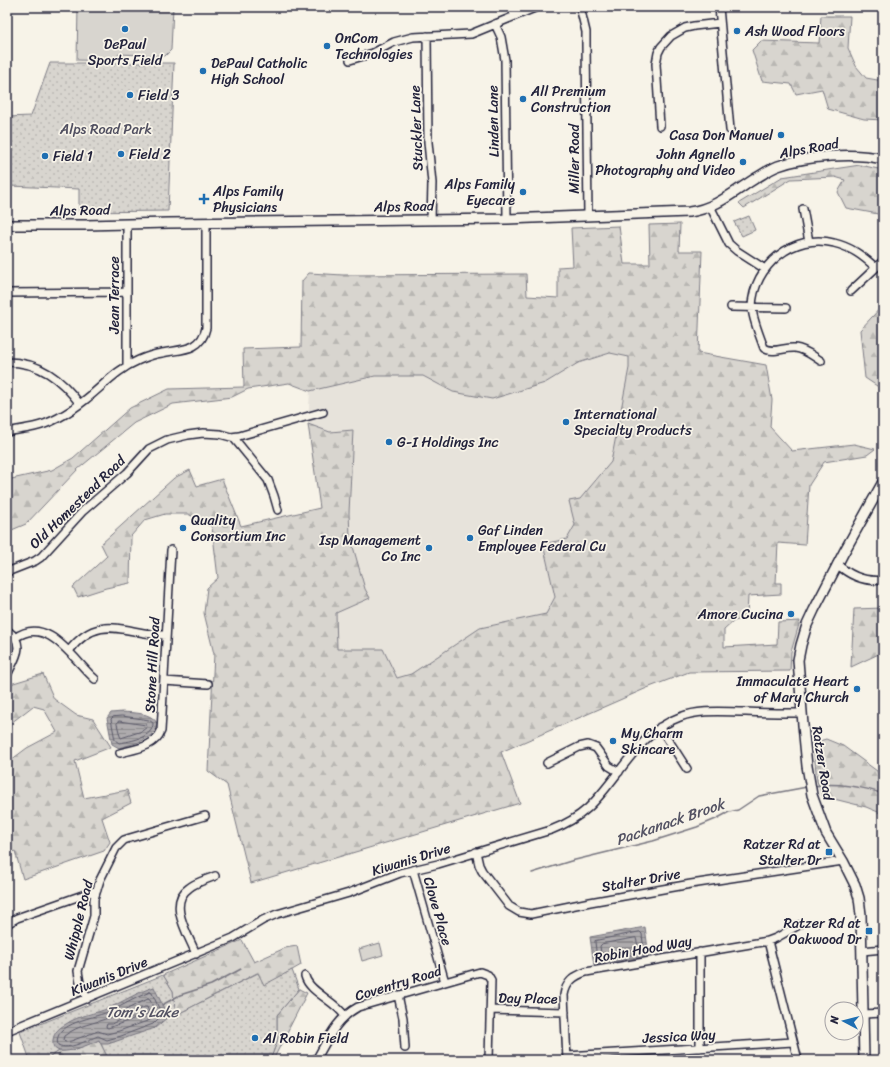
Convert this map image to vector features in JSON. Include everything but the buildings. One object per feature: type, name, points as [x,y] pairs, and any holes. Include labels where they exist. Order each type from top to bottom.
[{"type":"main road","name":"Alps Road","points":[[7,225],[507,219],[689,212],[702,210],[722,200],[772,169],[787,164],[841,155],[858,155],[883,159]]},
{"type":"main road","name":"Ratzer Road","points":[[864,1001],[861,915],[859,898],[856,885],[826,833],[816,807],[811,787],[802,713],[798,660],[807,625],[838,564],[883,482]]},
{"type":"main road","name":"Ratzer Road","points":[[864,1041],[864,1060]]},
{"type":"street","points":[[511,7],[515,16]]},
{"type":"street","points":[[350,60],[373,53],[403,39],[427,36],[465,36],[537,7]]},
{"type":"street","name":"Miller Road","points":[[580,7],[586,32],[588,216]]},
{"type":"street","points":[[719,7],[730,130]]},
{"type":"street","name":"Linden Lane","points":[[495,24],[501,37],[505,60],[507,219]]},
{"type":"street","points":[[660,126],[656,64],[661,47],[671,36],[686,28],[720,24]]},
{"type":"street","name":"Stuckler Lane","points":[[427,36],[428,142],[432,183],[432,220]]},
{"type":"street","points":[[710,206],[729,244],[765,269]]},
{"type":"street","points":[[803,209],[809,242]]},
{"type":"street","points":[[7,432],[42,425],[62,416],[80,404],[111,377],[127,366],[152,355],[182,351],[190,348],[204,336],[207,323],[206,223]]},
{"type":"street","name":"Jean Terrace","points":[[127,224],[127,366]]},
{"type":"street","points":[[821,361],[806,351],[796,348],[768,351],[764,348],[752,307],[752,298],[756,284],[765,269],[778,255],[796,245],[815,240],[833,242],[852,249],[875,268]]},
{"type":"street","points":[[851,291],[883,261]]},
{"type":"street","points":[[7,294],[127,292]]},
{"type":"street","points":[[731,307],[786,308]]},
{"type":"street","points":[[7,362],[31,366],[55,377],[62,382],[80,404]]},
{"type":"street","name":"Old Homestead Road","points":[[7,572],[35,561],[41,557],[83,511],[127,473],[149,449],[167,440],[188,435],[203,433],[220,434],[233,437],[239,436],[323,412]]},
{"type":"street","points":[[233,437],[268,480],[278,510]]},
{"type":"street","name":"Stone Hill Road","points":[[120,753],[147,746],[160,736],[171,550]]},
{"type":"street","points":[[838,564],[849,573],[856,576],[872,580],[883,580]]},
{"type":"street","points":[[69,651],[87,634],[106,627],[144,634],[166,635]]},
{"type":"street","points":[[7,630],[16,638],[18,645],[18,652],[7,675]]},
{"type":"street","points":[[16,638],[24,632],[40,631],[50,636],[69,651],[95,679]]},
{"type":"street","points":[[164,681],[208,684]]},
{"type":"street","name":"Kiwanis Drive","points":[[7,1031],[233,938],[263,920],[277,914],[349,893],[413,870],[551,830],[582,814],[595,801],[647,738],[660,727],[680,717],[711,711],[802,713]]},
{"type":"street","points":[[660,727],[687,770]]},
{"type":"street","points":[[547,763],[579,747],[588,745],[596,748],[609,766],[618,772]]},
{"type":"street","name":"Whipple Road","points":[[87,999],[80,983],[78,971],[94,916],[94,899],[116,848],[124,840],[205,816]]},
{"type":"street","name":"Stalter Drive","points":[[476,852],[482,871],[509,906],[519,912],[531,914],[691,884],[843,861]]},
{"type":"street","name":"Clove Place","points":[[413,870],[444,982]]},
{"type":"street","points":[[196,954],[179,913],[178,902],[180,897],[187,889],[215,876]]},
{"type":"street","points":[[7,924],[17,918],[97,890]]},
{"type":"street","name":"Robin Hood Way","points":[[567,1058],[565,990],[570,981],[580,974],[768,941],[799,925]]},
{"type":"street","points":[[768,941],[798,1060]]},
{"type":"street","points":[[862,951],[883,949]]},
{"type":"street","points":[[700,952],[700,1048]]},
{"type":"street","name":"Coventry Road","points":[[316,1060],[333,1029],[344,1016],[354,1009],[366,1004],[480,972],[484,973],[490,978],[492,983],[490,1010]]},
{"type":"street","points":[[305,976],[309,986],[334,1004],[344,1016]]},
{"type":"street","points":[[398,995],[403,1018],[405,1048]]},
{"type":"street","points":[[489,1060],[490,1010]]},
{"type":"street","name":"Day Place","points":[[490,1010],[565,1012]]},
{"type":"street","points":[[864,1014],[883,1013]]},
{"type":"street","name":"Jessica Way","points":[[567,1058],[793,1042]]},
{"type":"shaded area","points":[[611,353],[630,357],[611,462],[580,499],[575,525],[567,539],[543,544],[555,597],[546,614],[480,628],[411,674],[397,678],[383,649],[337,649],[336,613],[370,598],[365,589],[350,536],[349,513],[353,430],[330,432],[308,424],[310,391],[375,376],[423,376],[453,392],[545,383],[578,363]]},
{"type":"green space","name":"DePaul Sports Field","points":[[78,7],[173,7],[171,50],[165,56],[119,54],[113,61],[77,60]]},
{"type":"green space","points":[[821,16],[850,16],[848,48],[856,66],[866,78],[883,81],[883,120],[864,119],[828,109],[822,89],[796,94],[791,84],[762,81],[752,50],[761,41],[819,43]]},
{"type":"green space","name":"Alps Road Park","points":[[50,63],[174,63],[168,211],[79,212],[79,189],[10,186],[10,162],[7,161],[7,117],[31,116]]},
{"type":"green space","points":[[860,165],[883,170],[883,212],[878,214],[846,208],[838,192],[845,180],[835,177],[791,179],[744,208],[739,203],[782,177]]},
{"type":"green space","points":[[749,216],[755,230],[742,236],[734,222]]},
{"type":"green space","points":[[680,224],[679,251],[702,251],[698,353],[766,365],[772,400],[770,427],[792,451],[854,444],[875,449],[867,455],[824,462],[809,485],[805,545],[778,543],[776,583],[781,583],[781,594],[748,596],[747,618],[734,621],[724,630],[724,647],[777,644],[778,622],[800,621],[791,652],[790,671],[689,672],[647,688],[501,752],[520,803],[251,883],[227,785],[208,771],[214,654],[204,613],[207,588],[218,578],[212,527],[188,514],[165,514],[145,520],[131,536],[130,583],[106,588],[78,597],[73,587],[107,556],[101,544],[174,478],[190,470],[197,486],[222,479],[241,526],[320,508],[308,424],[330,432],[353,430],[349,513],[350,536],[365,589],[370,598],[336,613],[337,649],[383,649],[397,678],[411,674],[480,628],[546,614],[555,597],[543,544],[567,539],[575,525],[569,501],[580,499],[611,462],[629,368],[629,357],[610,353],[578,363],[545,383],[492,399],[453,392],[423,376],[375,376],[310,391],[289,383],[248,389],[232,397],[173,404],[134,423],[78,469],[26,524],[7,532],[7,480],[52,470],[73,458],[130,408],[169,389],[244,387],[243,349],[301,347],[302,281],[309,273],[343,275],[526,274],[527,296],[558,298],[558,267],[573,266],[571,228],[619,226],[624,264],[650,264],[649,225]]},
{"type":"green space","points":[[883,305],[883,388],[880,388],[865,378],[860,330]]},
{"type":"green space","points":[[883,608],[883,652],[851,667],[854,609]]},
{"type":"green space","points":[[43,674],[54,699],[76,715],[93,719],[111,747],[75,761],[84,798],[127,790],[131,803],[102,818],[110,842],[104,851],[23,879],[15,851],[7,855],[7,763],[27,748],[57,732],[44,709],[33,706],[11,723],[7,742],[7,685]]},
{"type":"green space","points":[[826,739],[843,746],[877,771],[883,779],[883,814],[866,807],[822,796],[817,781],[813,743]]},
{"type":"green space","points":[[242,940],[254,962],[285,948],[297,946],[301,965],[264,986],[257,973],[180,1013],[175,1009],[173,991],[163,975]]},
{"type":"green space","points":[[380,943],[383,955],[362,961],[359,949]]},
{"type":"green space","points":[[292,970],[299,989],[277,1015],[277,1042],[270,1060],[109,1060],[99,1040],[73,1050],[59,1051],[50,1057],[41,1060],[30,1060],[20,1032],[163,975],[173,991],[175,1009],[180,1013],[258,973],[264,985]]},
{"type":"green space","points":[[299,989],[307,993],[273,1060],[270,1060],[277,1042],[277,1015]]},
{"type":"green space","points":[[99,1040],[109,1060],[41,1060],[50,1057],[59,1051],[73,1050]]},
{"type":"water","points":[[122,712],[146,715],[154,719],[157,723],[152,734],[148,738],[137,743],[119,748],[112,744],[107,718],[111,713]]},
{"type":"water","points":[[645,927],[649,956],[594,965],[590,937]]},
{"type":"water","name":"Tom's Lake","points":[[154,987],[168,1017],[155,1028],[108,1044],[101,1044],[99,1040],[80,1048],[64,1051],[58,1050],[54,1047],[53,1040],[57,1030],[71,1021],[109,1008]]},
{"type":"waterway","name":"Packanack Brook","points":[[815,786],[849,786],[867,789],[883,794]]},
{"type":"waterway","name":"Packanack Brook","points":[[532,873],[571,861],[653,841],[697,827],[729,812],[738,810],[759,796],[807,787]]},
{"type":"waterway","name":"Packanack Brook","points":[[162,1005],[180,995],[211,985],[241,969]]},
{"type":"place","name":"DePaul Sports Field","points":[[125,29]]},
{"type":"place","name":"Ash Wood Floors","points":[[737,31]]},
{"type":"place","name":"OnCom Technologies","points":[[327,46]]},
{"type":"place","name":"DePaul Catholic High School","points":[[203,71]]},
{"type":"place","name":"Field 3","points":[[130,95]]},
{"type":"place","name":"All Premium Construction","points":[[523,99]]},
{"type":"place","name":"Casa Don Manuel","points":[[781,135]]},
{"type":"place","name":"Field 2","points":[[121,154]]},
{"type":"place","name":"Field 1","points":[[45,156]]},
{"type":"place","name":"John Agnello Photography and Video","points":[[743,162]]},
{"type":"place","name":"Alps Family Eyecare","points":[[523,192]]},
{"type":"place","name":"Alps Family Physicians","points":[[204,199]]},
{"type":"place","name":"International Specialty Products","points":[[566,422]]},
{"type":"place","name":"G-I Holdings Inc","points":[[389,442]]},
{"type":"place","name":"Quality Consortium Inc","points":[[183,528]]},
{"type":"place","name":"Gaf Linden Employee Federal Cu","points":[[470,538]]},
{"type":"place","name":"Isp Management Co Inc","points":[[429,548]]},
{"type":"place","name":"Amore Cucina","points":[[791,614]]},
{"type":"place","name":"Immaculate Heart of Mary Church","points":[[857,689]]},
{"type":"place","name":"My Charm Skincare","points":[[613,741]]},
{"type":"place","name":"Ratzer Rd at Stalter Dr","points":[[829,852]]},
{"type":"place","name":"Ratzer Rd at Oakwood Dr","points":[[869,931]]},
{"type":"place","name":"Al Robin Field","points":[[255,1038]]}]
